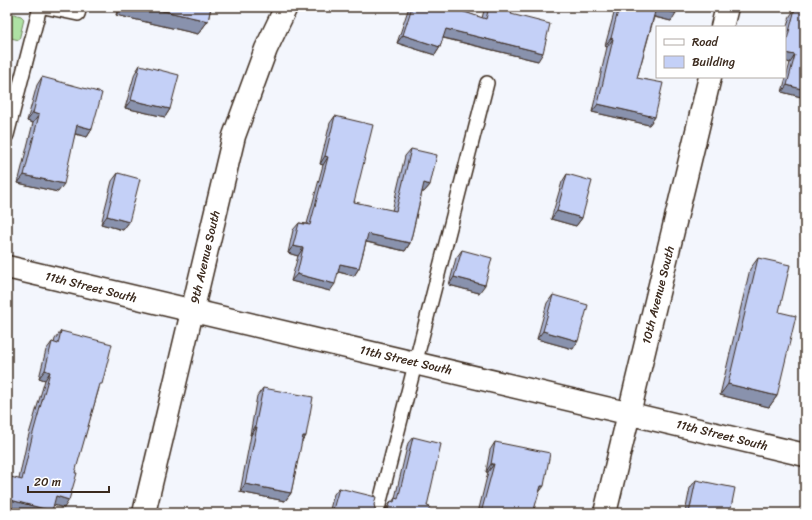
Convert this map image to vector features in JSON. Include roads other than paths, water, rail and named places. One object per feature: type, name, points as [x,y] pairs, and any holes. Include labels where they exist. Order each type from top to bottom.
[{"type":"street","name":"9th Avenue South","points":[[144,513],[234,136],[266,49],[286,7]]},
{"type":"street","points":[[722,26],[727,7]]},
{"type":"street","name":"10th Avenue South","points":[[605,513],[710,78]]},
{"type":"street","name":"11th Street South","points":[[7,267],[629,412],[805,455]]},
{"type":"lane","points":[[7,135],[40,7]]},
{"type":"lane","points":[[44,7],[78,14],[80,7]]},
{"type":"lane","points":[[377,513],[487,83]]}]
